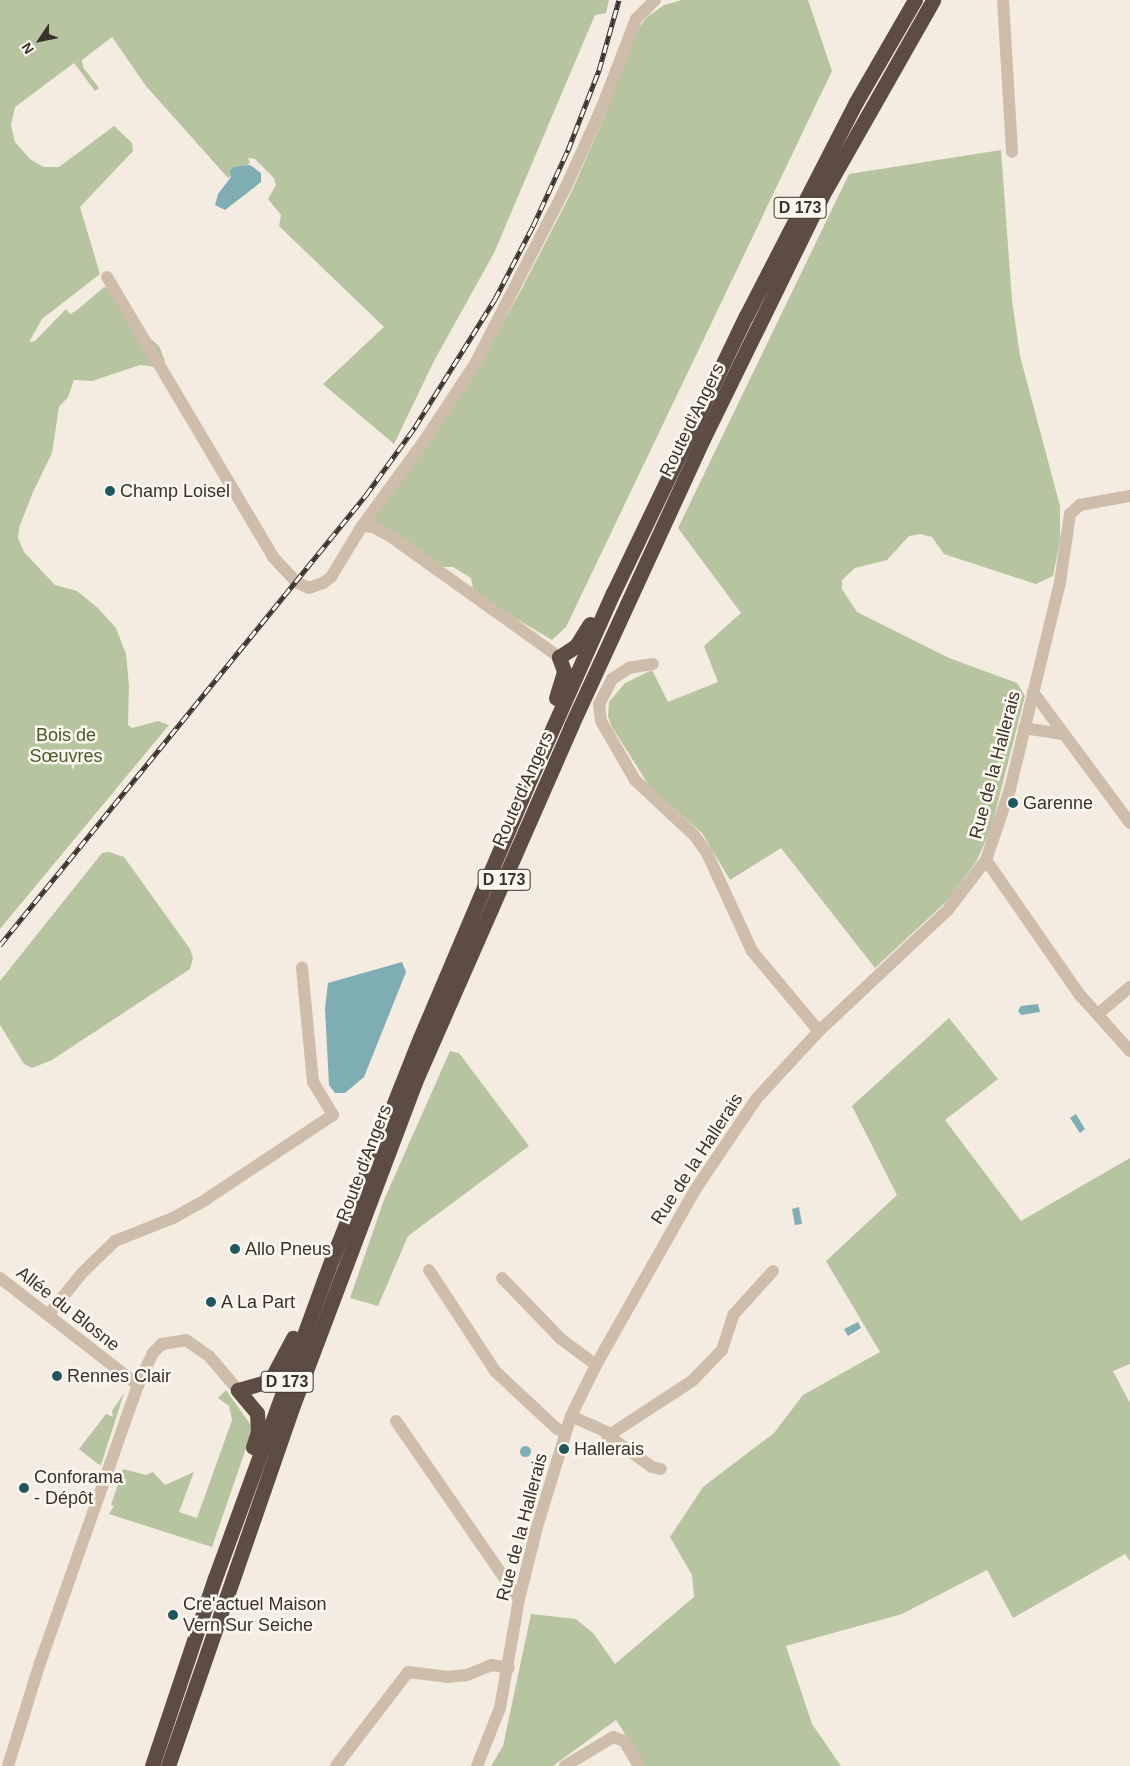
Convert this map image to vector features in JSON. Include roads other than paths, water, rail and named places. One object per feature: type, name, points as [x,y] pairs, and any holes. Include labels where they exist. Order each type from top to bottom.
[{"type":"highway","points":[[856,102],[858,83],[903,0]]},
{"type":"highway","name":"Route d'Angers","points":[[152,1766],[216,1578],[332,1259],[420,1038],[530,779],[613,592],[738,333],[856,102],[916,0]]},
{"type":"highway","name":"Route d'Angers","points":[[168,1766],[293,1405],[415,1082],[571,726],[703,439],[823,194],[933,0]]},
{"type":"highway","points":[[918,27],[943,0]]},
{"type":"highway","points":[[530,779],[529,763],[562,684],[564,671],[559,657],[576,646],[613,592]]},
{"type":"highway","points":[[216,1578],[221,1541],[258,1432],[257,1413],[238,1390],[270,1381],[282,1363],[316,1283],[332,1259]]},
{"type":"street","points":[[107,277],[273,557],[296,582],[312,588],[331,577],[362,526],[424,441],[475,364],[565,190],[602,107],[636,19],[655,0]]},
{"type":"street","points":[[1003,0],[1012,152]]},
{"type":"street","name":"Rue de la Hallerais","points":[[477,1766],[500,1708],[509,1668],[519,1599],[565,1433],[571,1416],[596,1365],[726,1141],[768,1085],[819,1031],[947,911],[986,860],[994,842],[1060,582],[1069,518],[1080,505],[1130,496]]},
{"type":"street","points":[[362,526],[390,536],[559,657]]},
{"type":"street","points":[[653,664],[619,672],[607,687],[599,704],[601,721],[644,790],[694,835],[707,853],[752,951],[819,1031]]},
{"type":"street","points":[[1033,692],[1062,734],[1130,823]]},
{"type":"street","points":[[1024,728],[1062,734]]},
{"type":"street","points":[[986,860],[1075,987],[1130,1051]]},
{"type":"street","points":[[48,1315],[82,1272],[115,1241],[173,1218],[205,1200],[333,1115],[313,1082],[302,968]]},
{"type":"street","points":[[1098,1014],[1130,987]]},
{"type":"street","points":[[429,1270],[495,1371],[565,1433]]},
{"type":"street","points":[[608,1435],[673,1394],[712,1364],[722,1350],[734,1314],[773,1271]]},
{"type":"street","name":"Allée du Blosne","points":[[0,1278],[138,1385]]},
{"type":"street","points":[[502,1278],[560,1339],[596,1365]]},
{"type":"street","points":[[8,1766],[39,1666],[138,1385],[153,1353],[162,1344],[186,1340],[209,1356],[238,1390]]},
{"type":"street","points":[[571,1416],[608,1435],[652,1467],[661,1470]]},
{"type":"street","points":[[396,1421],[519,1599]]},
{"type":"street","points":[[336,1766],[408,1672],[447,1677],[467,1675],[492,1666],[509,1668]]},
{"type":"street","points":[[565,1766],[613,1737],[624,1740],[639,1766]]},
{"type":"water","points":[[250,165],[261,173],[261,182],[225,210],[215,205],[218,194],[231,177],[230,171],[234,167]]},
{"type":"water","points":[[402,962],[406,972],[364,1077],[345,1093],[335,1093],[329,1085],[325,1008],[328,983]]},
{"type":"water","points":[[1038,1004],[1040,1012],[1021,1015],[1018,1011],[1021,1006]]},
{"type":"water","points":[[1076,1114],[1085,1129],[1080,1133],[1070,1118]]},
{"type":"water","points":[[799,1207],[802,1224],[795,1225],[792,1209]]},
{"type":"water","points":[[858,1322],[861,1328],[848,1336],[844,1329]]},
{"type":"water","points":[[525,1445],[531,1451],[525,1457],[519,1451]]},
{"type":"railway","points":[[0,945],[366,495],[415,427],[495,299],[533,226],[568,150],[599,70],[619,0]]},
{"type":"place","name":"Champ Loisel","points":[[110,491]]},
{"type":"place","name":"Garenne","points":[[1013,803]]},
{"type":"place","name":"Allo Pneus","points":[[235,1249]]},
{"type":"place","name":"A La Part","points":[[211,1302]]},
{"type":"place","name":"Rennes Clair","points":[[57,1376]]},
{"type":"place","name":"Hallerais","points":[[564,1449]]},
{"type":"place","name":"Conforama - Dépôt","points":[[24,1488]]},
{"type":"place","name":"Cre'actuel Maison Vern Sur Seiche","points":[[173,1615]]},
{"type":"park label","name":"Bois de Sœuvres","points":[[66,746]]}]
